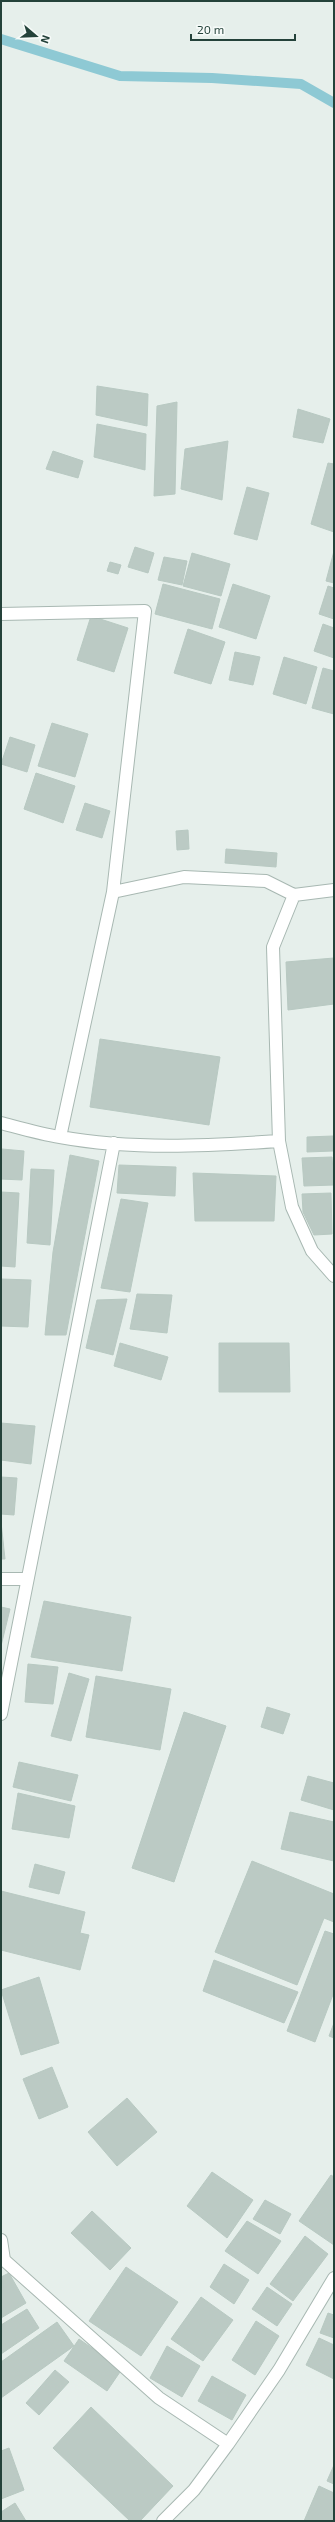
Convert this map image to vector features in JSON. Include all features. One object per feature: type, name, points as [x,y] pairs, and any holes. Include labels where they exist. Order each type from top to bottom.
[{"type":"street","points":[[1,614],[146,611],[113,892],[60,1137]]},
{"type":"street","points":[[113,892],[184,877],[266,881],[294,895],[334,890]]},
{"type":"street","points":[[294,895],[273,947],[279,1141],[292,1207],[312,1251],[334,1276]]},
{"type":"street","points":[[1,1123],[60,1137],[114,1143],[223,1145],[279,1141]]},
{"type":"street","points":[[1,1714],[26,1579],[114,1143]]},
{"type":"street","points":[[1,1578],[26,1579]]},
{"type":"street","points":[[1,2240],[4,2260],[159,2398],[228,2444]]},
{"type":"street","points":[[164,2521],[194,2490],[228,2444],[279,2370],[332,2284]]},
{"type":"building","points":[[97,386],[148,394],[147,426],[96,415]]},
{"type":"building","points":[[177,402],[175,494],[154,496],[157,406]]},
{"type":"building","points":[[298,409],[330,419],[323,443],[293,437]]},
{"type":"building","points":[[97,424],[146,434],[145,470],[94,457]]},
{"type":"building","points":[[228,441],[222,500],[181,489],[185,449]]},
{"type":"building","points":[[53,451],[83,461],[78,478],[46,469]]},
{"type":"building","points":[[328,463],[334,464],[334,532],[311,524]]},
{"type":"building","points":[[247,487],[269,493],[257,540],[234,534]]},
{"type":"building","points":[[135,547],[154,553],[148,573],[128,567]]},
{"type":"building","points":[[334,551],[334,583],[326,581]]},
{"type":"building","points":[[192,553],[230,564],[221,596],[183,586]]},
{"type":"building","points":[[164,557],[187,561],[182,585],[158,580]]},
{"type":"building","points":[[110,562],[121,565],[118,574],[107,571]]},
{"type":"building","points":[[163,584],[220,599],[212,629],[155,614]]},
{"type":"building","points":[[233,584],[270,596],[256,639],[219,627]]},
{"type":"building","points":[[328,586],[334,588],[334,619],[319,614]]},
{"type":"building","points":[[91,616],[128,628],[114,672],[77,660]]},
{"type":"building","points":[[323,624],[334,628],[334,658],[314,651]]},
{"type":"building","points":[[188,629],[225,642],[211,684],[174,673]]},
{"type":"building","points":[[235,652],[260,657],[253,685],[229,680]]},
{"type":"building","points":[[284,657],[317,667],[306,704],[273,694]]},
{"type":"building","points":[[323,668],[334,671],[334,714],[312,708]]},
{"type":"building","points":[[52,723],[88,734],[75,777],[38,766]]},
{"type":"building","points":[[10,737],[35,745],[27,772],[1,764]]},
{"type":"building","points":[[36,773],[75,786],[63,823],[24,809]]},
{"type":"building","points":[[85,803],[110,811],[102,838],[76,830]]},
{"type":"building","points":[[188,830],[189,849],[177,850],[176,831]]},
{"type":"building","points":[[226,849],[277,853],[276,867],[225,863]]},
{"type":"building","points":[[334,958],[334,1004],[288,1010],[286,962]]},
{"type":"building","points":[[100,1039],[220,1057],[209,1125],[90,1107]]},
{"type":"building","points":[[333,1136],[333,1151],[307,1152],[307,1137]]},
{"type":"building","points":[[2,1149],[24,1151],[22,1180],[1,1179]]},
{"type":"building","points":[[70,1155],[99,1161],[66,1335],[45,1335],[53,1252]]},
{"type":"building","points":[[332,1157],[334,1185],[304,1186],[302,1158]]},
{"type":"building","points":[[119,1165],[176,1167],[175,1196],[117,1193]]},
{"type":"building","points":[[31,1169],[54,1170],[50,1245],[27,1243]]},
{"type":"building","points":[[193,1173],[276,1176],[274,1221],[195,1221]]},
{"type":"building","points":[[1,1192],[19,1193],[15,1267],[1,1266]]},
{"type":"building","points":[[331,1193],[332,1234],[314,1235],[303,1212],[302,1194]]},
{"type":"building","points":[[121,1199],[148,1203],[130,1292],[101,1288]]},
{"type":"building","points":[[1,1279],[31,1280],[28,1327],[1,1326]]},
{"type":"building","points":[[137,1294],[172,1295],[167,1333],[130,1329]]},
{"type":"building","points":[[127,1299],[113,1355],[86,1348],[97,1300]]},
{"type":"building","points":[[120,1343],[168,1357],[161,1380],[114,1366]]},
{"type":"building","points":[[219,1343],[289,1343],[290,1392],[219,1392]]},
{"type":"building","points":[[1,1423],[35,1426],[31,1464],[1,1460]]},
{"type":"building","points":[[1,1477],[17,1478],[14,1515],[1,1514]]},
{"type":"building","points":[[1,1522],[5,1559],[1,1559]]},
{"type":"building","points":[[44,1601],[131,1617],[122,1671],[31,1657]]},
{"type":"building","points":[[1,1607],[10,1609],[1,1646]]},
{"type":"building","points":[[28,1664],[58,1667],[53,1704],[25,1702]]},
{"type":"building","points":[[69,1673],[89,1679],[71,1741],[51,1736]]},
{"type":"building","points":[[96,1676],[171,1689],[160,1750],[86,1737]]},
{"type":"building","points":[[267,1707],[290,1714],[283,1734],[261,1727]]},
{"type":"building","points":[[184,1712],[226,1726],[174,1882],[132,1868]]},
{"type":"building","points":[[19,1762],[78,1775],[71,1801],[13,1787]]},
{"type":"building","points":[[308,1776],[334,1783],[334,1810],[301,1800]]},
{"type":"building","points":[[18,1793],[75,1806],[69,1838],[12,1829]]},
{"type":"building","points":[[290,1812],[334,1822],[334,1861],[281,1849]]},
{"type":"building","points":[[252,1861],[334,1894],[334,1922],[324,1918],[297,1985],[215,1952]]},
{"type":"building","points":[[35,1864],[65,1872],[59,1894],[29,1887]]},
{"type":"building","points":[[1,1891],[85,1912],[80,1933],[89,1935],[80,1970],[1,1950]]},
{"type":"building","points":[[325,1931],[334,1934],[334,1992],[315,2042],[287,2031]]},
{"type":"building","points":[[214,1960],[298,1992],[284,2023],[203,1991]]},
{"type":"building","points":[[39,1977],[59,2043],[21,2055],[1,1990]]},
{"type":"building","points":[[334,2023],[334,2038],[329,2036]]},
{"type":"building","points":[[52,2067],[68,2107],[39,2119],[23,2079]]},
{"type":"building","points":[[127,2098],[157,2132],[117,2166],[88,2132]]},
{"type":"building","points":[[212,2172],[253,2200],[227,2238],[187,2206]]},
{"type":"building","points":[[331,2175],[334,2177],[334,2245],[299,2221]]},
{"type":"building","points":[[265,2200],[291,2214],[280,2234],[253,2219]]},
{"type":"building","points":[[92,2211],[131,2248],[110,2270],[71,2233]]},
{"type":"building","points":[[247,2221],[281,2241],[258,2274],[225,2251]]},
{"type":"building","points":[[305,2236],[328,2254],[293,2301],[270,2284]]},
{"type":"building","points":[[224,2264],[249,2280],[234,2304],[210,2287]]},
{"type":"building","points":[[126,2267],[178,2302],[141,2356],[89,2321]]},
{"type":"building","points":[[9,2273],[26,2303],[1,2318],[1,2277]]},
{"type":"building","points":[[267,2287],[292,2304],[277,2326],[252,2309]]},
{"type":"building","points":[[201,2297],[233,2320],[203,2361],[171,2339]]},
{"type":"building","points":[[27,2309],[39,2328],[1,2354],[1,2325]]},
{"type":"building","points":[[328,2313],[334,2315],[334,2338],[320,2333]]},
{"type":"building","points":[[256,2321],[279,2336],[255,2375],[232,2360]]},
{"type":"building","points":[[57,2322],[74,2346],[1,2398],[1,2362]]},
{"type":"building","points":[[319,2338],[334,2345],[334,2379],[306,2365]]},
{"type":"building","points":[[79,2339],[122,2369],[107,2391],[64,2361]]},
{"type":"building","points":[[167,2346],[200,2366],[182,2397],[150,2378]]},
{"type":"building","points":[[55,2370],[69,2382],[39,2415],[26,2403]]},
{"type":"building","points":[[212,2376],[246,2395],[232,2420],[198,2401]]},
{"type":"building","points":[[91,2407],[173,2486],[140,2521],[130,2521],[53,2448]]},
{"type":"building","points":[[9,2448],[24,2490],[1,2499],[1,2451]]},
{"type":"building","points":[[334,2465],[334,2484],[327,2481]]},
{"type":"building","points":[[319,2486],[334,2493],[334,2521],[304,2521]]},
{"type":"building","points":[[15,2503],[26,2521],[1,2521],[1,2512]]},
{"type":"waterway","points":[[1,39],[120,76],[212,78],[301,84],[334,103]]}]
